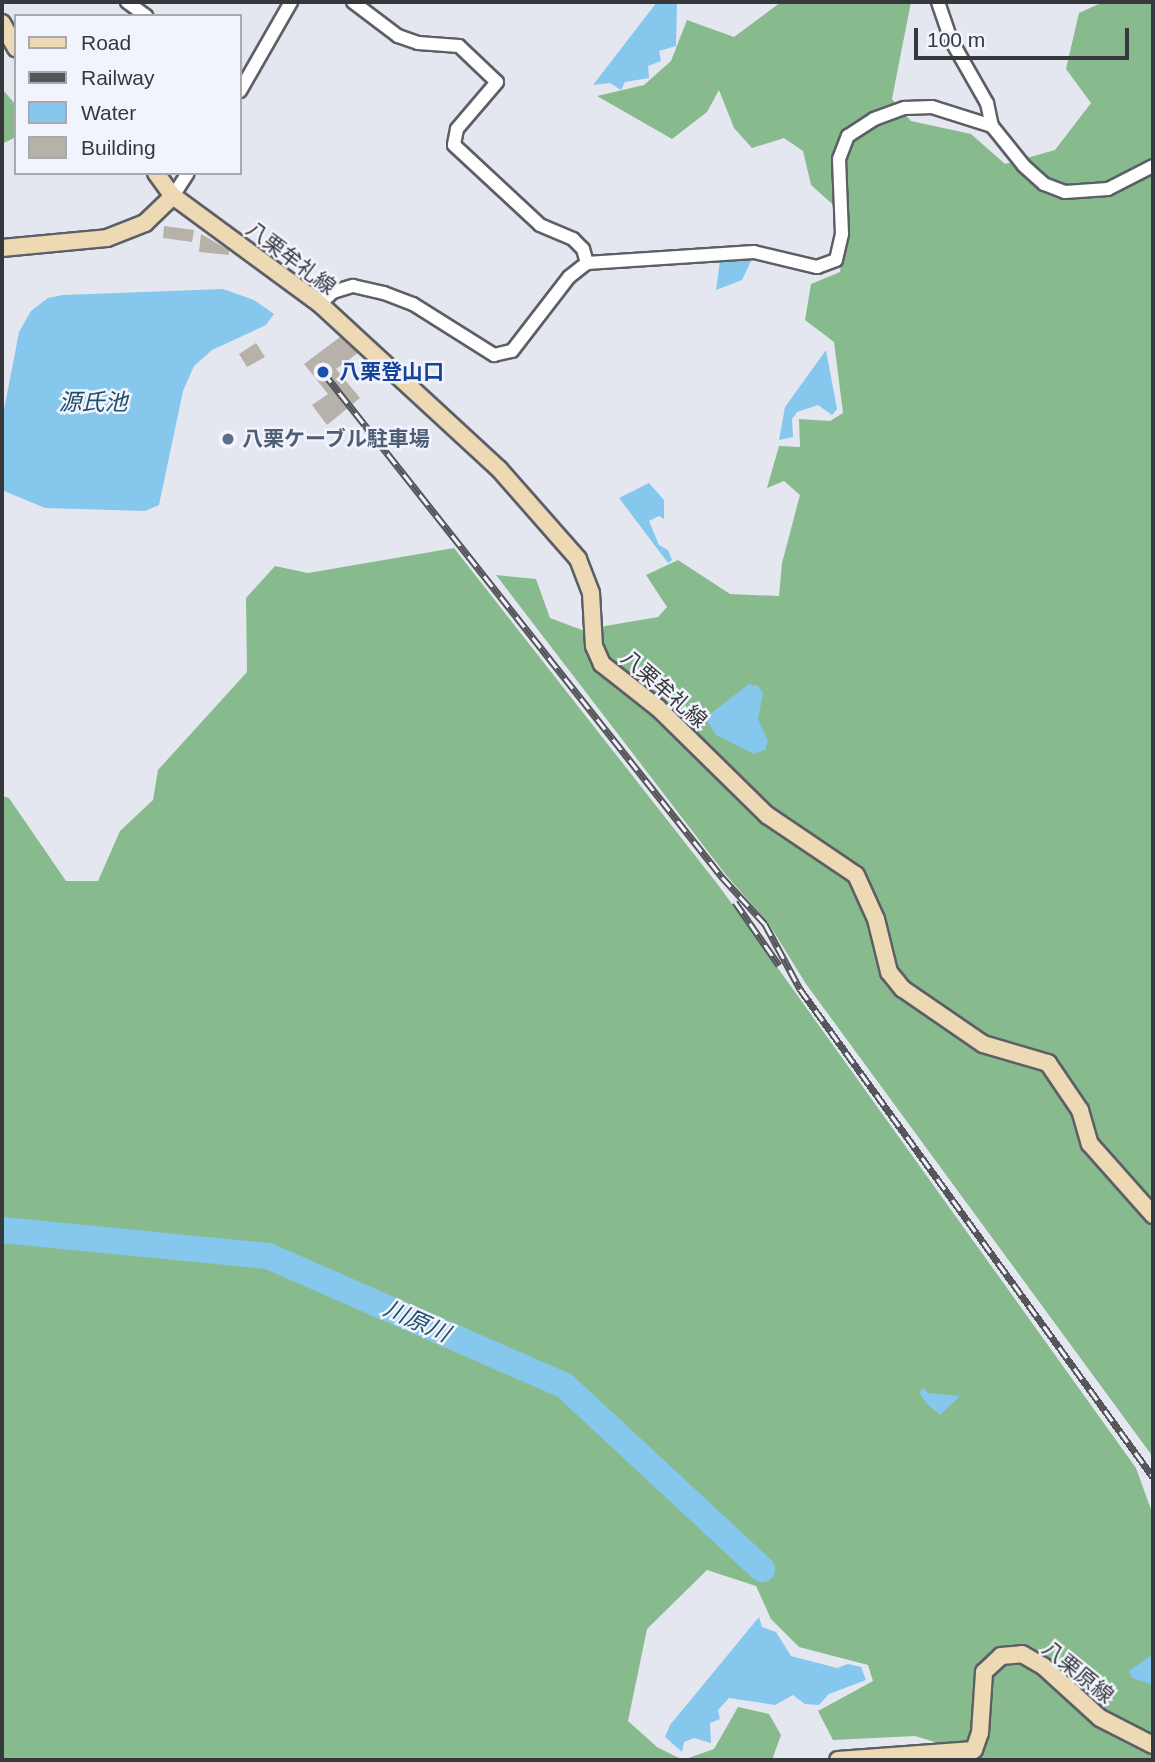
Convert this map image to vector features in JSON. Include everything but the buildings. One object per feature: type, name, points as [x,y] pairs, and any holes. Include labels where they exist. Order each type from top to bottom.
[{"type":"main road","points":[[2,23],[14,44]]},
{"type":"main road","name":"八栗牟礼線","points":[[157,175],[173,196],[320,304],[499,469],[578,559],[592,593],[594,646],[602,664],[658,708],[767,815],[856,875],[876,919],[889,972],[903,989],[983,1044],[1048,1063],[1080,1110],[1090,1144],[1153,1215]]},
{"type":"main road","points":[[2,248],[107,239],[145,223],[173,196]]},
{"type":"main road","name":"八栗原線","points":[[838,1760],[974,1750],[980,1733],[984,1672],[1001,1656],[1022,1654],[1043,1667],[1100,1718],[1153,1745]]},
{"type":"street","points":[[127,2],[143,14]]},
{"type":"street","points":[[242,88],[291,2]]},
{"type":"street","points":[[353,2],[398,36],[418,43],[459,46],[497,82],[457,129],[454,145],[541,225],[578,244],[587,263]]},
{"type":"street","points":[[938,2],[951,40],[987,103],[992,126],[1024,166],[1044,184],[1065,192],[1108,189],[1153,166]]},
{"type":"street","points":[[320,304],[333,292],[353,286],[384,293],[413,304],[494,355],[512,351],[569,277],[587,263],[754,252],[817,267],[836,260],[842,234],[839,159],[848,136],[874,119],[905,108],[932,107],[992,126]]},
{"type":"street","points":[[173,196],[187,175]]},
{"type":"green space","points":[[781,2],[911,2],[892,99],[911,121],[971,134],[1005,164],[1055,150],[1091,103],[1066,69],[1079,13],[1103,2],[1153,2],[1153,1457],[806,984],[769,924],[726,875],[496,575],[536,579],[550,618],[582,630],[658,617],[667,607],[646,575],[678,560],[730,594],[779,596],[782,563],[800,495],[784,481],[767,488],[779,446],[800,447],[799,419],[830,421],[843,413],[834,342],[805,320],[811,284],[840,272],[848,218],[811,185],[803,151],[784,138],[752,148],[734,128],[719,90],[707,112],[672,139],[597,96],[644,85],[671,61],[687,20],[734,37]]},
{"type":"green space","points":[[3,90],[14,103],[14,138],[2,144]]},
{"type":"green space","points":[[454,548],[719,886],[1136,1468],[1153,1515],[1153,1760],[942,1760],[941,1744],[915,1736],[833,1740],[818,1711],[873,1681],[868,1665],[799,1647],[771,1619],[756,1586],[707,1570],[647,1629],[628,1721],[657,1747],[683,1760],[2,1760],[2,796],[9,798],[66,881],[98,881],[120,831],[153,800],[158,770],[247,672],[246,598],[275,566],[308,573]]},
{"type":"green space","points":[[738,1707],[769,1714],[781,1735],[772,1760],[683,1760],[714,1749]]},
{"type":"water","points":[[657,2],[677,2],[676,46],[659,51],[661,61],[648,66],[649,78],[625,82],[621,90],[610,83],[593,85]]},
{"type":"water","points":[[752,259],[742,280],[716,290],[720,261]]},
{"type":"water","name":"源氏池","points":[[223,289],[254,300],[274,314],[266,325],[212,350],[194,366],[183,391],[159,505],[145,511],[45,508],[2,490],[2,420],[19,332],[31,311],[48,298],[63,295]]},
{"type":"water","points":[[826,350],[837,409],[832,415],[818,405],[797,412],[792,419],[793,437],[779,440],[785,407]]},
{"type":"water","points":[[649,483],[664,500],[664,519],[659,516],[649,521],[659,545],[668,550],[672,560],[668,563],[619,498]]},
{"type":"water","points":[[749,684],[758,686],[763,693],[758,719],[768,741],[765,750],[754,754],[716,735],[705,718]]},
{"type":"water","points":[[924,1388],[928,1393],[960,1396],[940,1415],[926,1403],[919,1392]]},
{"type":"water","points":[[759,1617],[762,1627],[776,1632],[791,1656],[837,1668],[848,1664],[861,1667],[866,1680],[829,1694],[819,1705],[805,1704],[793,1695],[775,1705],[729,1698],[718,1710],[720,1719],[710,1723],[711,1743],[694,1738],[684,1742],[682,1752],[665,1737],[670,1725]]},
{"type":"water","points":[[1153,1654],[1153,1685],[1132,1678],[1129,1671]]},
{"type":"waterway","name":"川原川","points":[[2,1230],[268,1256],[565,1386],[762,1569]]},
{"type":"railway","points":[[323,372],[722,877],[765,924],[800,989],[1153,1477]]},
{"type":"railway","points":[[735,902],[779,965]]},
{"type":"place","name":"八栗登山口","points":[[323,372]]},
{"type":"place","name":"八栗ケーブル駐車場","points":[[228,439]]}]
